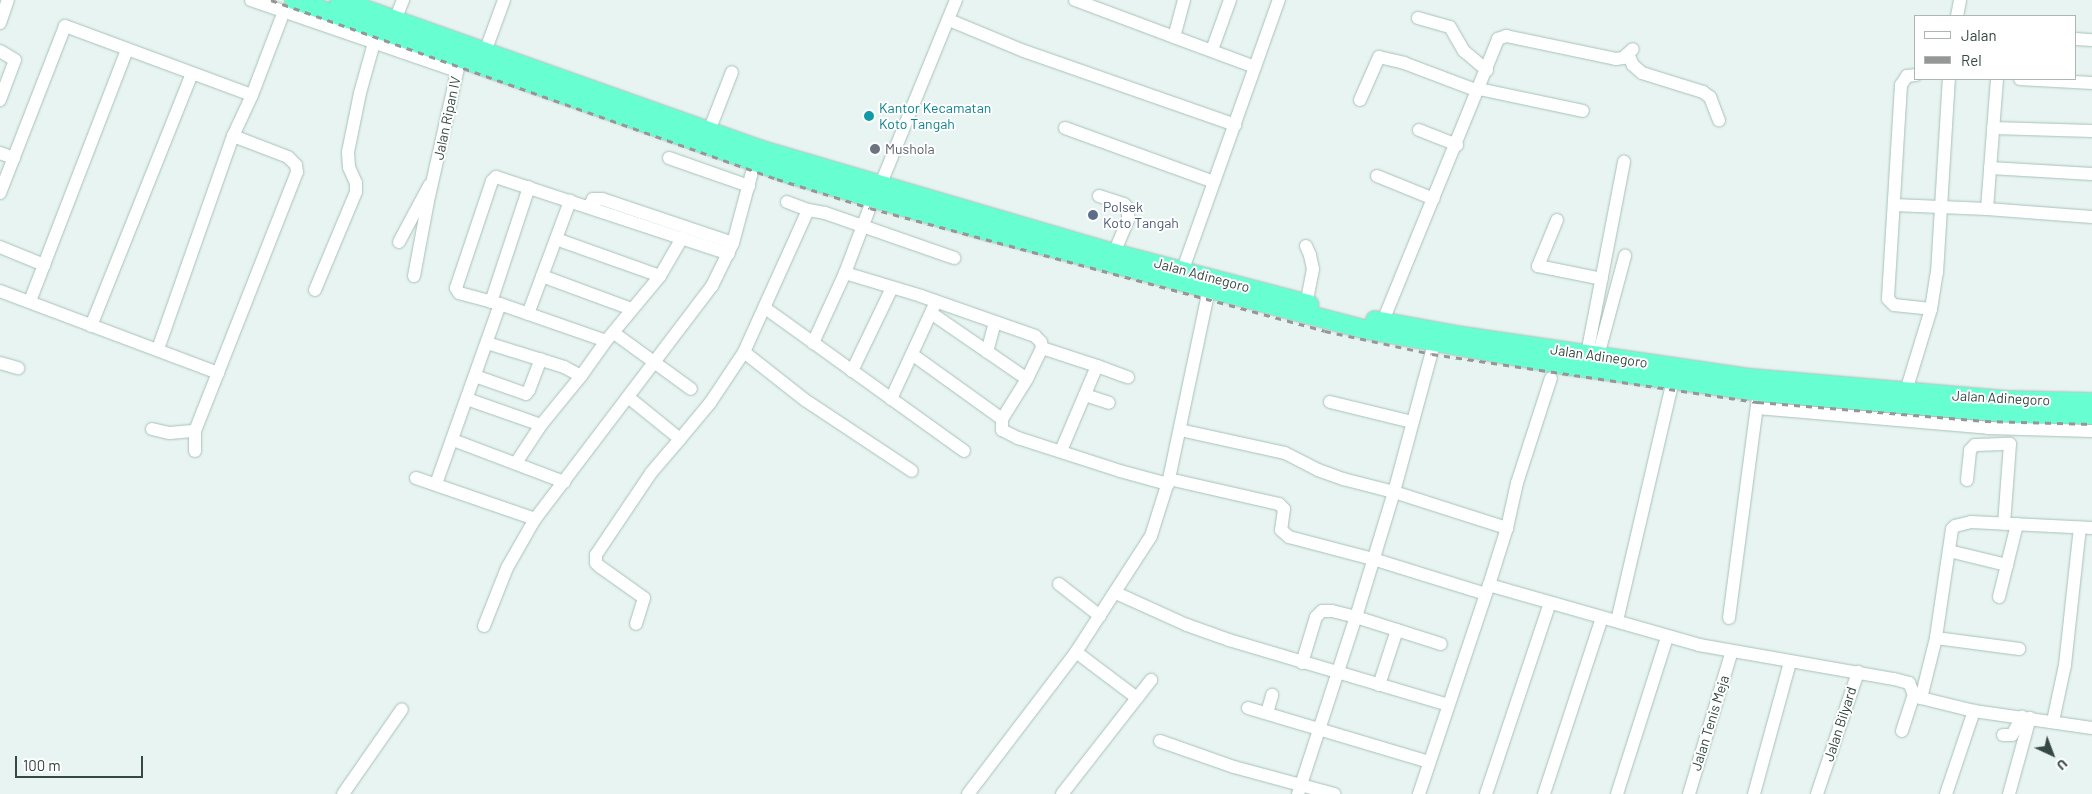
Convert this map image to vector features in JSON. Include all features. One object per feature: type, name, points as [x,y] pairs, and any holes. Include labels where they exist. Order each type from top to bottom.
[{"type":"highway","points":[[339,0],[357,3],[396,20],[485,52],[585,95],[755,161],[876,192],[1209,290],[1367,330],[1434,344],[1581,357],[1673,381],[1755,397],[2008,413],[2092,416]]},
{"type":"highway","points":[[289,5],[459,65],[585,95],[709,131],[876,192]]},
{"type":"highway","name":"Jalan Adinegoro","points":[[876,192],[1183,269],[1306,304],[1543,355]]},
{"type":"highway","name":"Jalan Adinegoro","points":[[1581,357],[1687,367],[1751,378],[2009,400],[2092,402]]},
{"type":"street","points":[[0,23],[8,0]]},
{"type":"street","points":[[251,0],[289,5],[374,42],[459,65]]},
{"type":"street","points":[[396,20],[403,0]]},
{"type":"street","points":[[485,52],[504,0]]},
{"type":"street","points":[[813,343],[845,273],[876,192],[956,0]]},
{"type":"street","points":[[1075,0],[1254,67]]},
{"type":"street","points":[[1174,37],[1184,0]]},
{"type":"street","points":[[1212,50],[1230,0]]},
{"type":"street","points":[[1183,269],[1279,0]]},
{"type":"street","points":[[1957,15],[1960,0]]},
{"type":"street","points":[[158,349],[233,136],[289,5]]},
{"type":"street","points":[[1418,18],[1450,27],[1464,51],[1486,70]]},
{"type":"street","points":[[949,20],[1024,50],[1235,125]]},
{"type":"street","points":[[0,193],[65,26],[252,95]]},
{"type":"street","points":[[1383,321],[1457,145],[1496,42],[1506,36],[1616,59],[1630,52],[1632,65],[1642,73],[1703,92],[1710,97],[1719,120]]},
{"type":"street","points":[[2077,39],[2092,40]]},
{"type":"street","points":[[315,290],[356,192],[356,183],[349,167],[348,152],[360,94],[374,42]]},
{"type":"street","points":[[0,50],[15,60],[0,100]]},
{"type":"street","points":[[30,301],[127,50]]},
{"type":"street","points":[[1360,100],[1379,57],[1404,63],[1479,90],[1583,111]]},
{"type":"street","name":"Jalan Ripan IV","points":[[414,276],[459,65]]},
{"type":"street","points":[[709,131],[732,72]]},
{"type":"street","points":[[91,326],[192,73]]},
{"type":"street","points":[[1914,75],[1907,76],[1901,85],[1888,299],[1894,306],[1931,309]]},
{"type":"street","points":[[1906,391],[1931,309],[1943,208],[1949,80]]},
{"type":"street","points":[[1987,209],[1997,80]]},
{"type":"street","points":[[2038,80],[2092,83]]},
{"type":"street","points":[[1065,128],[1214,182]]},
{"type":"street","points":[[1993,128],[2092,131]]},
{"type":"street","points":[[1419,130],[1457,145]]},
{"type":"street","points":[[195,451],[195,431],[296,172],[296,165],[288,157],[233,136]]},
{"type":"street","points":[[0,153],[14,158]]},
{"type":"street","points":[[670,158],[749,186]]},
{"type":"street","points":[[484,626],[507,568],[535,519],[706,296],[731,249],[755,161]]},
{"type":"street","points":[[1581,357],[1602,279],[1624,162]]},
{"type":"street","points":[[1990,168],[2092,174]]},
{"type":"street","points":[[1377,176],[1434,199]]},
{"type":"street","name":"Jalan Ripan IV","points":[[399,242],[418,202],[434,177]]},
{"type":"street","points":[[691,389],[655,362],[610,337],[459,293],[456,288],[492,181],[499,177],[682,238],[731,249]]},
{"type":"street","points":[[436,484],[487,343],[496,303],[530,187]]},
{"type":"street","points":[[1099,196],[1124,204],[1128,208],[1128,220],[1114,252]]},
{"type":"street","points":[[589,207],[593,198],[602,199],[731,249]]},
{"type":"street","points":[[528,314],[570,201]]},
{"type":"street","points":[[787,202],[808,210],[820,211],[954,258]]},
{"type":"street","points":[[1894,205],[1987,209],[2092,217]]},
{"type":"street","points":[[636,624],[644,598],[596,563],[596,555],[651,473],[710,403],[744,352],[808,210]]},
{"type":"street","points":[[1557,220],[1538,266],[1602,279]]},
{"type":"street","points":[[516,464],[541,426],[631,309],[660,276],[682,238]]},
{"type":"street","points":[[556,239],[660,276]]},
{"type":"street","points":[[1306,246],[1313,269],[1306,304]]},
{"type":"street","points":[[0,247],[44,265]]},
{"type":"street","points":[[1581,357],[1625,256]]},
{"type":"street","points":[[845,273],[892,288],[933,307],[995,323],[1035,336],[1041,342],[1042,348],[1027,379],[1002,419],[1001,427],[1006,432],[1120,471],[1279,504],[1284,509],[1280,530],[1286,535],[1488,590],[1550,603],[1667,637],[1732,651],[1858,672],[1909,683],[1918,696],[1974,711],[2092,728]]},
{"type":"street","points":[[542,276],[631,309]]},
{"type":"street","points":[[852,371],[892,288]]},
{"type":"street","points":[[968,794],[1076,652],[1151,536],[1168,481],[1209,290]]},
{"type":"street","points":[[0,291],[218,372]]},
{"type":"street","points":[[933,307],[987,352],[1027,379]]},
{"type":"street","points":[[891,399],[913,355],[933,307]]},
{"type":"street","points":[[765,308],[964,451]]},
{"type":"street","points":[[987,352],[995,323]]},
{"type":"street","points":[[487,343],[564,367],[581,376]]},
{"type":"street","points":[[1300,789],[1318,728],[1338,674],[1394,492],[1434,344]]},
{"type":"street","points":[[1042,348],[1128,377]]},
{"type":"street","points":[[744,352],[805,400],[912,471]]},
{"type":"street","points":[[913,355],[1002,419]]},
{"type":"street","points":[[475,376],[526,394],[541,359]]},
{"type":"street","points":[[0,363],[18,368]]},
{"type":"street","points":[[1061,451],[1097,366]]},
{"type":"street","points":[[1419,794],[1488,590],[1507,528],[1517,483],[1551,378]]},
{"type":"street","points":[[1617,621],[1673,381]]},
{"type":"street","points":[[1085,395],[1109,403]]},
{"type":"street","points":[[628,397],[680,439]]},
{"type":"street","points":[[1729,618],[1745,491],[1741,473],[1755,397]]},
{"type":"street","points":[[1751,425],[1755,397]]},
{"type":"street","points":[[1755,397],[1988,428],[2092,430]]},
{"type":"street","points":[[467,399],[541,426]]},
{"type":"street","points":[[1330,402],[1412,422]]},
{"type":"street","points":[[152,429],[170,433],[195,431]]},
{"type":"street","points":[[1180,430],[1285,453],[1318,470],[1507,528]]},
{"type":"street","points":[[453,440],[564,482]]},
{"type":"street","points":[[1966,480],[1970,450],[1975,445],[2010,444],[2011,524],[2007,566],[1999,597]]},
{"type":"street","points":[[416,478],[535,519]]},
{"type":"street","points":[[1902,731],[1918,696],[1936,638],[1952,529],[1958,524],[2011,524],[2086,528],[2065,665],[2052,721]]},
{"type":"street","points":[[1949,551],[2007,566]]},
{"type":"street","points":[[1059,584],[1100,616]]},
{"type":"street","points":[[1116,592],[1199,630],[1338,674],[1448,704]]},
{"type":"street","points":[[1486,794],[1550,603]]},
{"type":"street","points":[[1302,663],[1318,613],[1332,611],[1441,644]]},
{"type":"street","points":[[1544,794],[1602,618]]},
{"type":"street","points":[[1379,685],[1396,630]]},
{"type":"street","points":[[1617,794],[1667,637]]},
{"type":"street","points":[[1936,638],[2019,649]]},
{"type":"street","name":"Jalan Tenis Meja","points":[[1689,794],[1732,651]]},
{"type":"street","points":[[1076,652],[1137,698]]},
{"type":"street","points":[[1754,794],[1790,662]]},
{"type":"street","name":"Jalan Bilyard","points":[[1817,794],[1858,672]]},
{"type":"street","points":[[1062,794],[1151,680]]},
{"type":"street","points":[[1267,713],[1272,695]]},
{"type":"street","points":[[1248,708],[1430,762]]},
{"type":"street","points":[[343,794],[402,709]]},
{"type":"street","points":[[1946,794],[1974,711]]},
{"type":"street","points":[[2003,735],[2012,734],[2026,717]]},
{"type":"street","points":[[2009,794],[2026,717]]},
{"type":"street","points":[[1160,741],[1300,789],[1334,794]]},
{"type":"railway","points":[[271,0],[777,179],[870,208],[1325,331],[1432,354],[1758,402],[1985,421],[2092,424]]},
{"type":"place","name":"Kantor Kecamatan Koto Tangah","points":[[869,116]]},
{"type":"place","name":"Mushola","points":[[875,149]]},
{"type":"place","name":"Polsek Koto Tangah","points":[[1093,215]]}]
